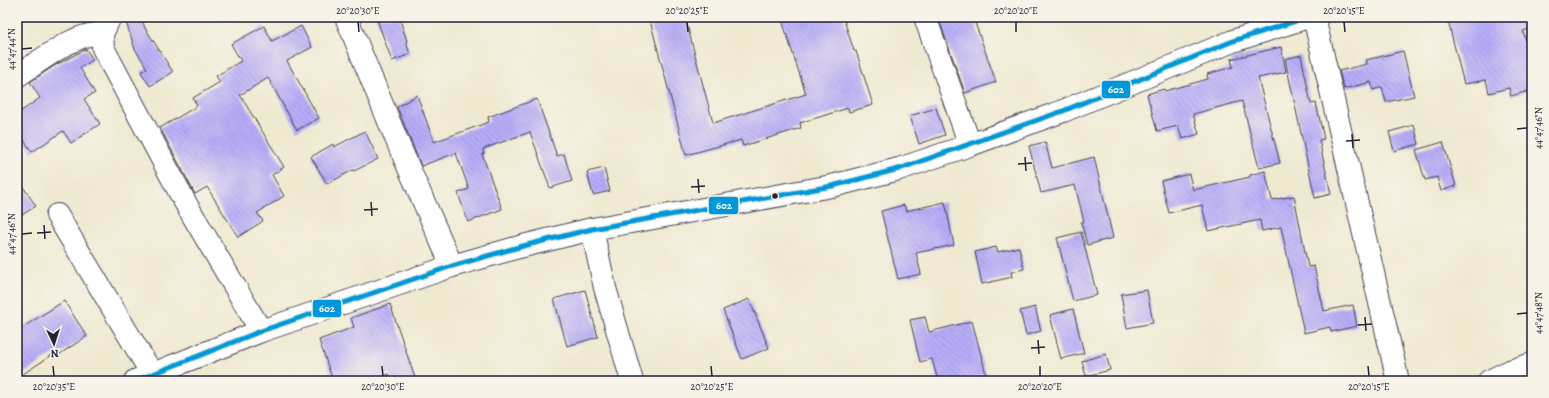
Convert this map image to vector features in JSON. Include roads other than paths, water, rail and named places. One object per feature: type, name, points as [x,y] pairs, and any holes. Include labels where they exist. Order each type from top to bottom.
[{"type":"street","points":[[346,17],[400,148],[452,266]]},
{"type":"street","points":[[925,17],[970,145]]},
{"type":"street","points":[[58,215],[144,377],[261,331],[452,266],[519,247],[592,229],[832,186],[899,169],[1063,111],[1233,41],[1308,17]]},
{"type":"street","points":[[1314,17],[1398,381]]},
{"type":"street","points":[[106,26],[103,48],[186,204],[261,331]]},
{"type":"street","points":[[17,76],[61,47],[106,26]]},
{"type":"street","points":[[592,229],[605,288],[632,381]]},
{"type":"street","points":[[1488,381],[1510,371],[1532,364]]}]
